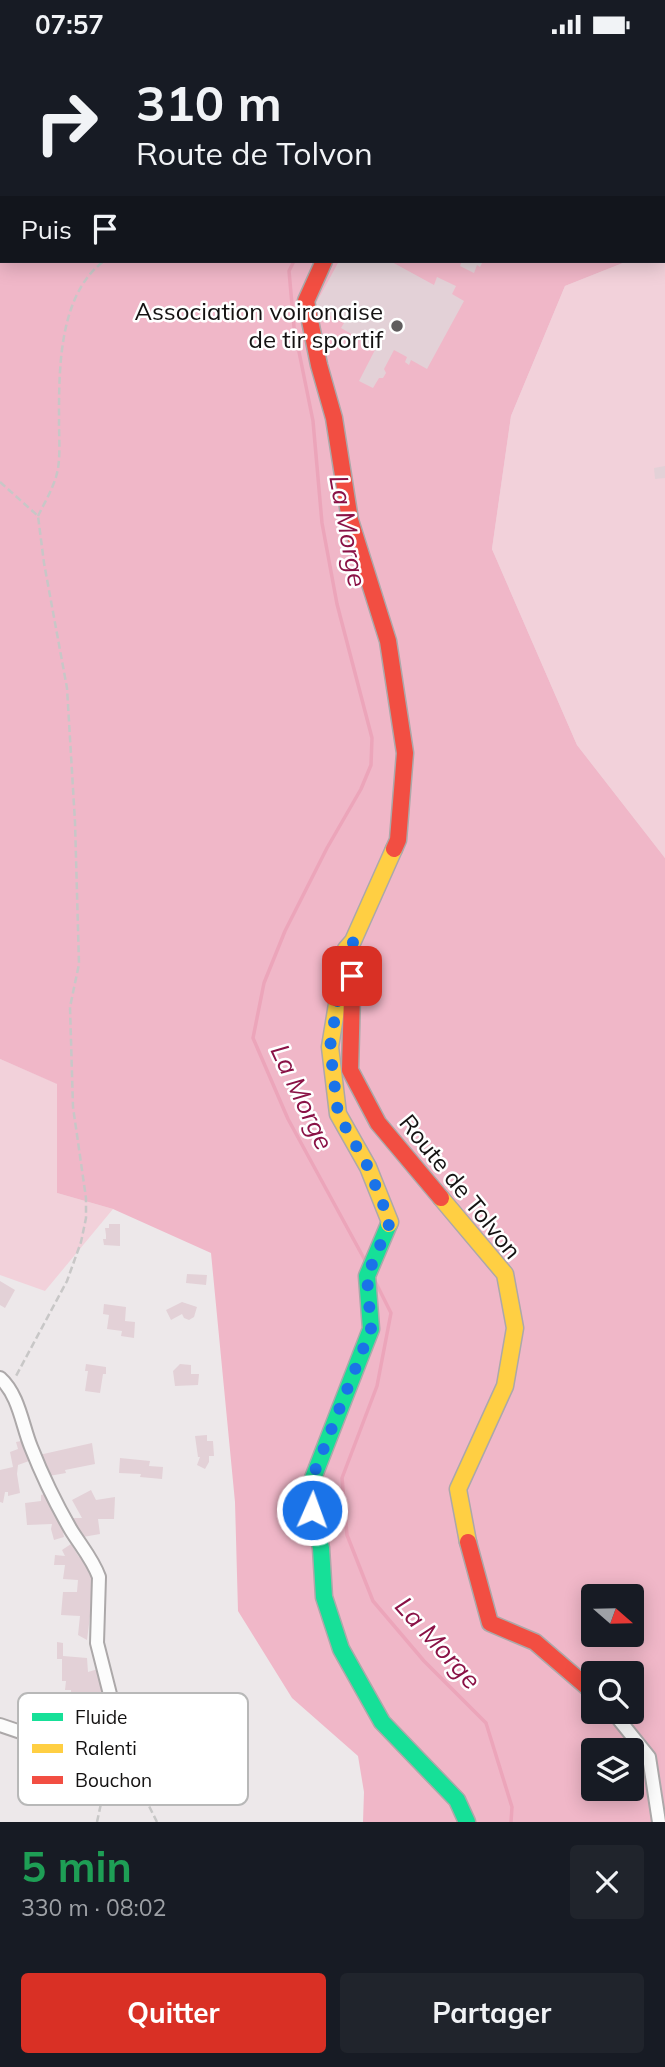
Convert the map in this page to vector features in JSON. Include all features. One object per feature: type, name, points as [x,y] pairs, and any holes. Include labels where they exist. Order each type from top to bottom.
[{"type":"street","points":[[323,263],[306,301],[319,365],[334,418],[350,520],[388,641],[405,753],[398,840],[353,941],[346,949],[330,1047],[338,1114],[368,1167],[390,1222],[367,1276],[371,1329],[307,1491],[321,1548],[324,1597],[341,1649],[382,1722],[457,1800],[467,1822]]},
{"type":"street","name":"Route de Tolvon","points":[[353,941],[350,1070],[378,1123],[505,1274],[515,1328],[505,1386],[458,1489],[466,1534],[490,1623],[535,1642],[581,1682]]},
{"type":"street","points":[[4,1382],[14,1398],[43,1475],[69,1527],[99,1577],[97,1643],[110,1693]]},
{"type":"street","points":[[622,1724],[649,1757],[659,1822]]},
{"type":"street","points":[[0,1725],[18,1731]]},
{"type":"path","points":[[4,1382],[15,1379],[67,1282],[86,1218],[86,1198],[73,1107],[70,1007],[79,964],[75,823],[67,688],[38,516],[57,476],[60,367],[72,304],[93,269],[101,263]]},
{"type":"path","points":[[0,482],[38,516]]},
{"type":"path","points":[[148,1805],[157,1822]]},
{"type":"shaded area","points":[[0,263],[623,263],[565,286],[511,416],[492,549],[577,745],[665,858],[665,1822],[363,1822],[364,1792],[358,1756],[292,1698],[238,1611],[235,1502],[211,1253],[113,1209],[57,1193],[57,1084],[0,1059]]},
{"type":"shaded area","points":[[623,263],[665,263],[665,858],[577,745],[492,549],[511,416],[565,286]]},
{"type":"shaded area","points":[[0,1059],[58,1084],[57,1193],[113,1209],[45,1291],[0,1275]]},
{"type":"building","name":"Association voironaise de tir sportif","points":[[338,263],[394,263],[434,285],[437,277],[456,286],[452,294],[464,301],[427,369],[411,360],[409,365],[405,362],[407,357],[394,350],[384,369],[386,373],[373,388],[359,381],[376,348],[341,328],[344,323],[314,307]]},
{"type":"building","points":[[461,263],[482,263],[480,267],[477,265],[474,273],[460,266]]},
{"type":"building","points":[[665,466],[665,478],[655,479],[654,468]]},
{"type":"building","points":[[109,1224],[120,1224],[120,1246],[104,1245],[105,1228],[109,1228]]},
{"type":"building","points":[[187,1274],[207,1275],[206,1285],[186,1283]]},
{"type":"building","points":[[0,1281],[15,1290],[5,1308],[0,1305]]},
{"type":"building","points":[[182,1302],[197,1307],[194,1317],[189,1320],[182,1314],[171,1320],[166,1310]]},
{"type":"building","points":[[104,1304],[126,1307],[125,1321],[135,1322],[134,1338],[121,1336],[122,1331],[107,1329],[109,1315],[103,1314]]},
{"type":"building","points":[[86,1364],[106,1367],[100,1393],[85,1391],[88,1371],[85,1371]]},
{"type":"building","points":[[180,1364],[191,1365],[191,1374],[199,1374],[198,1385],[175,1386],[173,1371]]},
{"type":"building","points":[[207,1435],[207,1441],[213,1441],[214,1456],[209,1456],[205,1469],[197,1465],[200,1457],[195,1436]]},
{"type":"building","points":[[21,1441],[26,1447],[29,1461],[18,1465],[20,1493],[8,1496],[8,1492],[5,1492],[3,1503],[0,1502],[0,1470],[13,1467],[10,1452],[18,1449],[16,1442]]},
{"type":"building","points":[[92,1443],[95,1464],[65,1470],[66,1473],[49,1476],[39,1455]]},
{"type":"building","points":[[120,1458],[150,1461],[149,1466],[163,1467],[162,1479],[119,1473]]},
{"type":"building","points":[[91,1490],[96,1500],[115,1497],[114,1519],[98,1519],[100,1534],[83,1537],[73,1518],[82,1518],[72,1500]]},
{"type":"building","points":[[47,1493],[59,1513],[64,1537],[54,1540],[52,1524],[27,1525],[25,1503],[41,1501],[41,1495]]},
{"type":"building","points":[[71,1544],[79,1557],[85,1557],[92,1578],[87,1640],[78,1635],[80,1616],[61,1615],[63,1592],[77,1592],[78,1580],[63,1579],[65,1565],[54,1565],[55,1555],[65,1556],[62,1550]]},
{"type":"building","points":[[57,1642],[63,1643],[63,1656],[87,1658],[88,1672],[98,1669],[104,1693],[71,1693],[71,1690],[65,1690],[66,1681],[62,1681],[62,1659],[57,1659]]},
{"type":"waterway","name":"La Morge","points":[[293,263],[289,271],[294,327],[313,421],[322,523],[337,604],[372,738],[371,765],[361,789],[327,848],[285,931],[264,983],[253,1038],[288,1119],[367,1264]]},
{"type":"waterway","name":"La Morge","points":[[373,1277],[391,1313],[377,1386],[342,1478],[347,1535],[373,1601],[424,1661],[486,1723],[512,1807],[511,1822]]},
{"type":"traffic: fast","points":[[389,1224],[367,1276],[371,1329],[308,1491],[321,1548],[324,1597],[341,1649],[382,1722],[457,1800],[467,1822]]},
{"type":"traffic: slow","points":[[389,1224],[368,1167],[338,1114],[330,1047],[346,949],[353,941],[394,849]]},
{"type":"traffic: slow","points":[[441,1198],[505,1274],[515,1328],[505,1386],[458,1489],[468,1542]]},
{"type":"traffic: jam","points":[[323,263],[306,301],[319,365],[334,418],[350,520],[388,641],[405,753],[398,840],[394,849]]},
{"type":"traffic: jam","points":[[353,957],[350,1070],[378,1123],[441,1198]]},
{"type":"traffic: jam","points":[[468,1542],[490,1623],[535,1642],[581,1682]]},
{"type":"place","name":"Association voironaise de tir sportif","points":[[397,326]]},
{"type":"route","points":[[312,1510],[307,1491],[371,1329],[367,1276],[390,1222],[368,1167],[338,1114],[330,1047],[346,949],[353,941],[352,976]]}]
